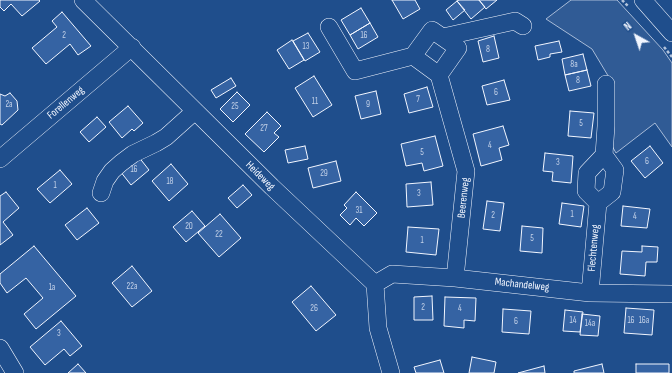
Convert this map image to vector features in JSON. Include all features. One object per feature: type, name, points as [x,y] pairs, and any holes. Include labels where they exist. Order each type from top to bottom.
[{"type":"street","name":"Heideweg","points":[[83,0],[272,187],[376,284]]},
{"type":"street","points":[[643,0],[672,33]]},
{"type":"street","points":[[442,37],[515,21],[523,26]]},
{"type":"street","points":[[329,27],[355,71],[413,56],[432,30],[458,48],[439,75],[413,56]]},
{"type":"street","name":"Forellenweg","points":[[0,159],[132,47]]},
{"type":"street","name":"Beerenweg","points":[[439,75],[466,171],[455,278]]},
{"type":"street","points":[[604,155],[615,170],[612,192],[598,203],[586,191],[587,173],[604,155],[606,84]]},
{"type":"street","points":[[101,193],[105,181],[112,171],[121,163],[133,154],[166,137],[196,111]]},
{"type":"street","name":"Flechtenweg","points":[[590,293],[598,203]]},
{"type":"street","name":"Machandelweg","points":[[376,284],[392,274],[455,278],[590,293],[672,294]]},
{"type":"street","points":[[376,284],[378,328],[391,373]]},
{"type":"street","points":[[0,348],[14,373]]},
{"type":"shaded area","points":[[571,0],[617,0],[663,50],[672,63],[672,147],[655,123],[616,153],[611,144],[613,84],[592,49],[546,19]]},
{"type":"building","points":[[0,0],[40,1],[22,16],[11,4],[4,11],[0,7]]},
{"type":"building","points":[[392,0],[415,0],[420,9],[403,19]]},
{"type":"building","points":[[479,0],[485,7],[471,19],[457,1]]},
{"type":"building","points":[[479,0],[497,0],[486,9]]},
{"type":"building","points":[[457,1],[465,10],[453,20],[446,10]]},
{"type":"building","points":[[361,8],[370,23],[350,35],[341,20]]},
{"type":"building","points":[[62,12],[91,46],[78,55],[70,44],[46,64],[32,48],[57,27],[52,21]]},
{"type":"building","points":[[370,23],[378,37],[358,49],[350,35]]},
{"type":"building","points":[[308,33],[320,52],[305,61],[293,41]]},
{"type":"building","points":[[494,36],[499,58],[483,62],[478,41]]},
{"type":"building","points":[[292,40],[304,60],[289,69],[277,50]]},
{"type":"building","points":[[559,41],[562,52],[550,54],[550,57],[538,60],[535,46]]},
{"type":"building","points":[[583,54],[587,70],[565,75],[562,59]]},
{"type":"building","points":[[587,70],[591,86],[569,91],[565,75]]},
{"type":"building","points":[[314,76],[332,105],[313,117],[295,88]]},
{"type":"building","points":[[231,78],[236,86],[216,98],[211,90]]},
{"type":"building","points":[[504,80],[510,100],[487,105],[482,86]]},
{"type":"building","points":[[427,87],[433,107],[409,113],[404,94]]},
{"type":"building","points":[[376,91],[381,114],[361,119],[355,96]]},
{"type":"building","points":[[237,92],[250,105],[233,122],[220,109]]},
{"type":"building","points":[[10,93],[17,101],[18,110],[2,125],[0,124],[0,94],[5,96]]},
{"type":"building","points":[[128,106],[143,123],[134,131],[132,129],[122,138],[109,122]]},
{"type":"building","points":[[570,111],[594,113],[591,138],[568,136]]},
{"type":"building","points":[[267,112],[281,126],[274,133],[279,137],[264,152],[245,134]]},
{"type":"building","points":[[97,117],[106,127],[89,142],[80,132]]},
{"type":"building","points":[[503,126],[509,145],[499,148],[502,160],[481,166],[473,134]]},
{"type":"building","points":[[435,136],[443,166],[424,171],[422,163],[406,166],[401,144]]},
{"type":"building","points":[[305,146],[308,159],[288,163],[285,150]]},
{"type":"building","points":[[650,146],[663,163],[645,178],[631,161]]},
{"type":"building","points":[[545,153],[573,156],[571,183],[552,181],[553,172],[543,171]]},
{"type":"building","points":[[138,156],[149,170],[131,185],[120,171]]},
{"type":"building","points":[[336,161],[341,181],[313,188],[308,168]]},
{"type":"building","points":[[171,164],[188,184],[169,201],[152,181]]},
{"type":"building","points":[[60,170],[72,184],[50,203],[37,189]]},
{"type":"building","points":[[431,182],[433,205],[407,207],[406,184]]},
{"type":"building","points":[[243,185],[252,195],[237,208],[228,198]]},
{"type":"building","points":[[6,192],[19,208],[3,222],[13,235],[0,245],[0,196]]},
{"type":"building","points":[[356,192],[377,213],[364,226],[356,218],[350,225],[340,215],[347,208],[344,205]]},
{"type":"building","points":[[487,201],[504,203],[500,231],[483,229]]},
{"type":"building","points":[[562,203],[584,206],[581,227],[559,224]]},
{"type":"building","points":[[623,206],[650,209],[647,228],[621,226]]},
{"type":"building","points":[[87,208],[99,223],[77,240],[65,225]]},
{"type":"building","points":[[192,211],[205,226],[186,242],[173,227]]},
{"type":"building","points":[[220,214],[241,238],[219,257],[198,233]]},
{"type":"building","points":[[522,226],[543,228],[542,253],[520,251]]},
{"type":"building","points":[[408,227],[439,229],[436,255],[406,252]]},
{"type":"building","points":[[34,246],[76,296],[36,329],[24,314],[43,298],[26,278],[7,293],[0,283],[0,274]]},
{"type":"building","points":[[642,246],[658,247],[657,262],[646,262],[645,276],[620,274],[622,251],[642,252]]},
{"type":"building","points":[[132,266],[152,291],[132,307],[112,283]]},
{"type":"building","points":[[311,286],[336,315],[316,331],[292,302]]},
{"type":"building","points":[[432,296],[433,320],[414,320],[414,297]]},
{"type":"building","points":[[445,297],[476,298],[475,321],[464,320],[464,328],[444,326]]},
{"type":"building","points":[[626,308],[654,310],[652,335],[624,333]]},
{"type":"building","points":[[503,309],[531,311],[529,334],[502,332]]},
{"type":"building","points":[[565,310],[583,312],[580,332],[563,331]]},
{"type":"building","points":[[582,314],[600,316],[598,336],[580,335]]},
{"type":"building","points":[[61,321],[82,346],[70,356],[64,349],[45,365],[30,347]]},
{"type":"building","points":[[472,357],[496,362],[494,373],[469,373]]},
{"type":"building","points":[[440,360],[444,373],[416,373],[414,367]]},
{"type":"building","points":[[78,364],[86,373],[68,373]]},
{"type":"building","points":[[602,364],[604,373],[574,373],[574,371]]},
{"type":"building","points":[[636,364],[669,364],[669,373],[636,373]]},
{"type":"building","points":[[544,366],[545,373],[518,373]]}]
